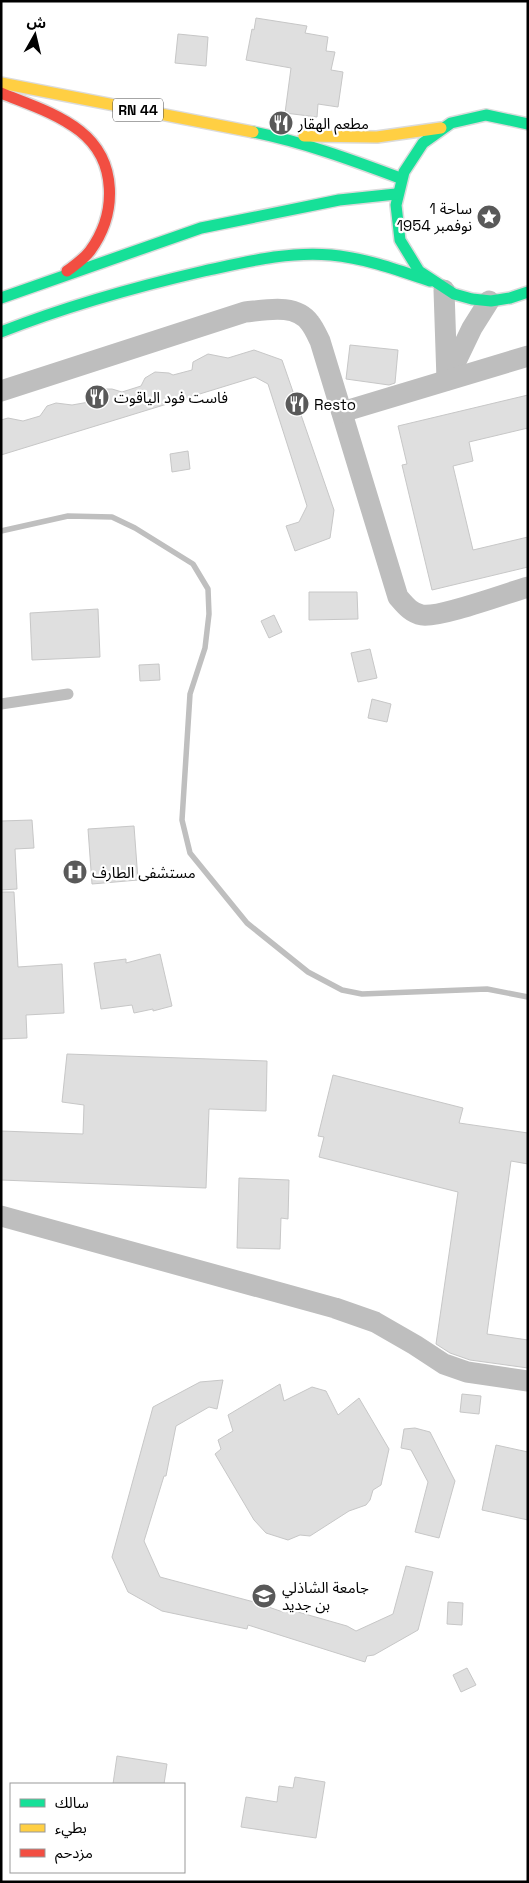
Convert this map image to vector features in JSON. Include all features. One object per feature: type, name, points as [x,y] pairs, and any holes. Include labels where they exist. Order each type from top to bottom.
[{"type":"main road","name":"RN 44","points":[[1,83],[275,136],[347,158],[400,178]]},
{"type":"main road","points":[[1,93],[63,121],[80,131],[94,144],[104,160],[110,179],[109,215],[102,233],[89,253],[67,271],[5,297]]},
{"type":"main road","points":[[437,285],[418,270],[409,256],[402,242],[396,218],[396,194],[400,178],[407,163],[427,138],[440,128],[455,121],[486,115],[502,116],[524,122]]},
{"type":"main road","name":"RN 44","points":[[275,136],[377,137],[440,128]]},
{"type":"main road","points":[[5,297],[118,259],[201,228],[339,200],[396,194]]},
{"type":"main road","points":[[1,332],[32,319],[136,288],[285,255],[332,255],[376,263],[467,298],[489,301],[505,300],[528,292]]},
{"type":"street","points":[[437,285],[447,380]]},
{"type":"street","points":[[447,380],[472,328],[489,301]]},
{"type":"street","points":[[1,391],[246,312],[274,309],[293,311],[310,321],[320,341],[398,597],[413,612],[424,615],[444,613],[528,587]]},
{"type":"street","points":[[342,412],[528,356]]},
{"type":"street","points":[[1,1216],[335,1308],[375,1322],[444,1364],[466,1372],[528,1381]]},
{"type":"lane","points":[[1,704],[68,694]]},
{"type":"building","points":[[256,18],[307,26],[305,33],[328,37],[326,51],[335,52],[331,70],[343,72],[338,107],[318,104],[317,117],[285,113],[291,68],[246,60]]},
{"type":"building","points":[[178,34],[208,37],[206,66],[175,63]]},
{"type":"building","points":[[350,345],[398,350],[395,383],[389,385],[346,379]]},
{"type":"building","points":[[254,350],[282,360],[334,510],[330,538],[295,551],[286,526],[299,522],[307,506],[268,384],[255,377],[1,455],[1,420],[8,418],[23,421],[40,416],[47,406],[56,403],[72,405],[89,402],[91,393],[100,389],[112,389],[122,392],[141,386],[145,378],[155,372],[173,375],[192,370],[193,362],[208,354],[228,358]]},
{"type":"building","points":[[528,395],[528,428],[469,442],[473,461],[453,466],[473,550],[528,537],[528,567],[432,590],[402,465],[407,464],[398,426]]},
{"type":"building","points":[[188,451],[190,469],[172,472],[170,454]]},
{"type":"building","points":[[309,592],[357,592],[358,619],[309,620]]},
{"type":"building","points":[[98,609],[100,657],[32,660],[30,613]]},
{"type":"building","points":[[274,615],[282,632],[269,638],[261,621]]},
{"type":"building","points":[[370,649],[377,678],[358,682],[351,653]]},
{"type":"building","points":[[159,664],[160,680],[140,681],[139,665]]},
{"type":"building","points":[[372,699],[391,704],[387,722],[368,718]]},
{"type":"building","points":[[32,820],[34,848],[15,849],[17,889],[1,890],[1,821]]},
{"type":"building","points":[[134,826],[138,880],[92,884],[88,829]]},
{"type":"building","points":[[1,892],[14,892],[18,967],[62,964],[64,1013],[26,1015],[27,1038],[1,1039]]},
{"type":"building","points":[[160,954],[172,1006],[134,1013],[132,1005],[101,1009],[94,963],[126,959],[126,963]]},
{"type":"building","points":[[67,1054],[267,1061],[266,1111],[209,1109],[206,1188],[1,1180],[1,1131],[83,1134],[84,1105],[62,1102]]},
{"type":"building","points":[[333,1075],[463,1108],[459,1123],[528,1133],[528,1164],[511,1161],[487,1334],[528,1340],[528,1368],[470,1360],[450,1353],[436,1344],[458,1192],[319,1157],[324,1137],[318,1136]]},
{"type":"building","points":[[239,1178],[289,1180],[288,1219],[281,1218],[280,1249],[237,1248]]},
{"type":"building","points":[[223,1380],[217,1409],[209,1407],[176,1426],[166,1476],[164,1476],[144,1541],[160,1577],[254,1602],[283,1612],[284,1608],[347,1626],[356,1631],[393,1614],[406,1566],[433,1572],[418,1630],[374,1655],[367,1656],[365,1662],[248,1625],[247,1629],[162,1611],[128,1592],[112,1557],[153,1407],[200,1382]]},
{"type":"building","points":[[280,1384],[284,1401],[312,1387],[326,1391],[338,1415],[359,1398],[389,1449],[381,1485],[373,1490],[370,1500],[366,1505],[349,1511],[310,1536],[300,1535],[288,1540],[266,1533],[254,1520],[215,1454],[221,1449],[218,1440],[233,1431],[228,1415]]},
{"type":"building","points":[[462,1394],[481,1396],[479,1414],[460,1412]]},
{"type":"building","points":[[415,1428],[430,1432],[455,1481],[439,1538],[415,1532],[428,1482],[411,1450],[401,1448],[404,1429]]},
{"type":"building","points":[[496,1445],[528,1452],[528,1520],[482,1510]]},
{"type":"building","points":[[448,1602],[463,1603],[462,1625],[447,1624]]},
{"type":"building","points":[[467,1668],[476,1685],[461,1692],[453,1675]]},
{"type":"building","points":[[117,1756],[167,1764],[164,1783],[113,1783]]},
{"type":"building","points":[[295,1777],[325,1782],[316,1838],[241,1827],[246,1797],[277,1802],[279,1786],[293,1788]]},
{"type":"waterway","points":[[1,531],[68,516],[112,517],[135,528],[193,564],[208,589],[209,614],[205,648],[190,694],[182,820],[190,853],[247,923],[308,972],[342,990],[362,994],[487,989],[528,997]]},
{"type":"traffic: fast","points":[[528,124],[486,115],[451,123],[423,143],[404,172],[396,205],[400,240],[419,271],[454,294],[472,299],[491,301],[510,298],[528,292]]},
{"type":"traffic: fast","points":[[253,132],[309,146],[400,178]]},
{"type":"traffic: fast","points":[[1,298],[201,228],[339,200],[396,194]]},
{"type":"traffic: fast","points":[[1,332],[76,305],[127,290],[204,271],[283,256],[315,254],[356,259],[430,281]]},
{"type":"traffic: slow","points":[[1,83],[253,132]]},
{"type":"traffic: slow","points":[[304,136],[377,137],[441,128]]},
{"type":"traffic: jam","points":[[1,93],[42,109],[80,131],[92,143],[101,157],[107,172],[109,205],[99,236],[90,251],[67,271]]},
{"type":"place","name":"مطعم الهقار","points":[[281,123]]},
{"type":"place","name":"ساحة 1 نوفمبر 1954","points":[[489,217]]},
{"type":"place","name":"فاست فود الياقوت","points":[[97,397]]},
{"type":"place","name":"Resto","points":[[297,404]]},
{"type":"place","name":"مستشفى الطارف","points":[[75,872]]},
{"type":"place","name":"جامعة الشاذلي بن جديد","points":[[264,1596]]}]
